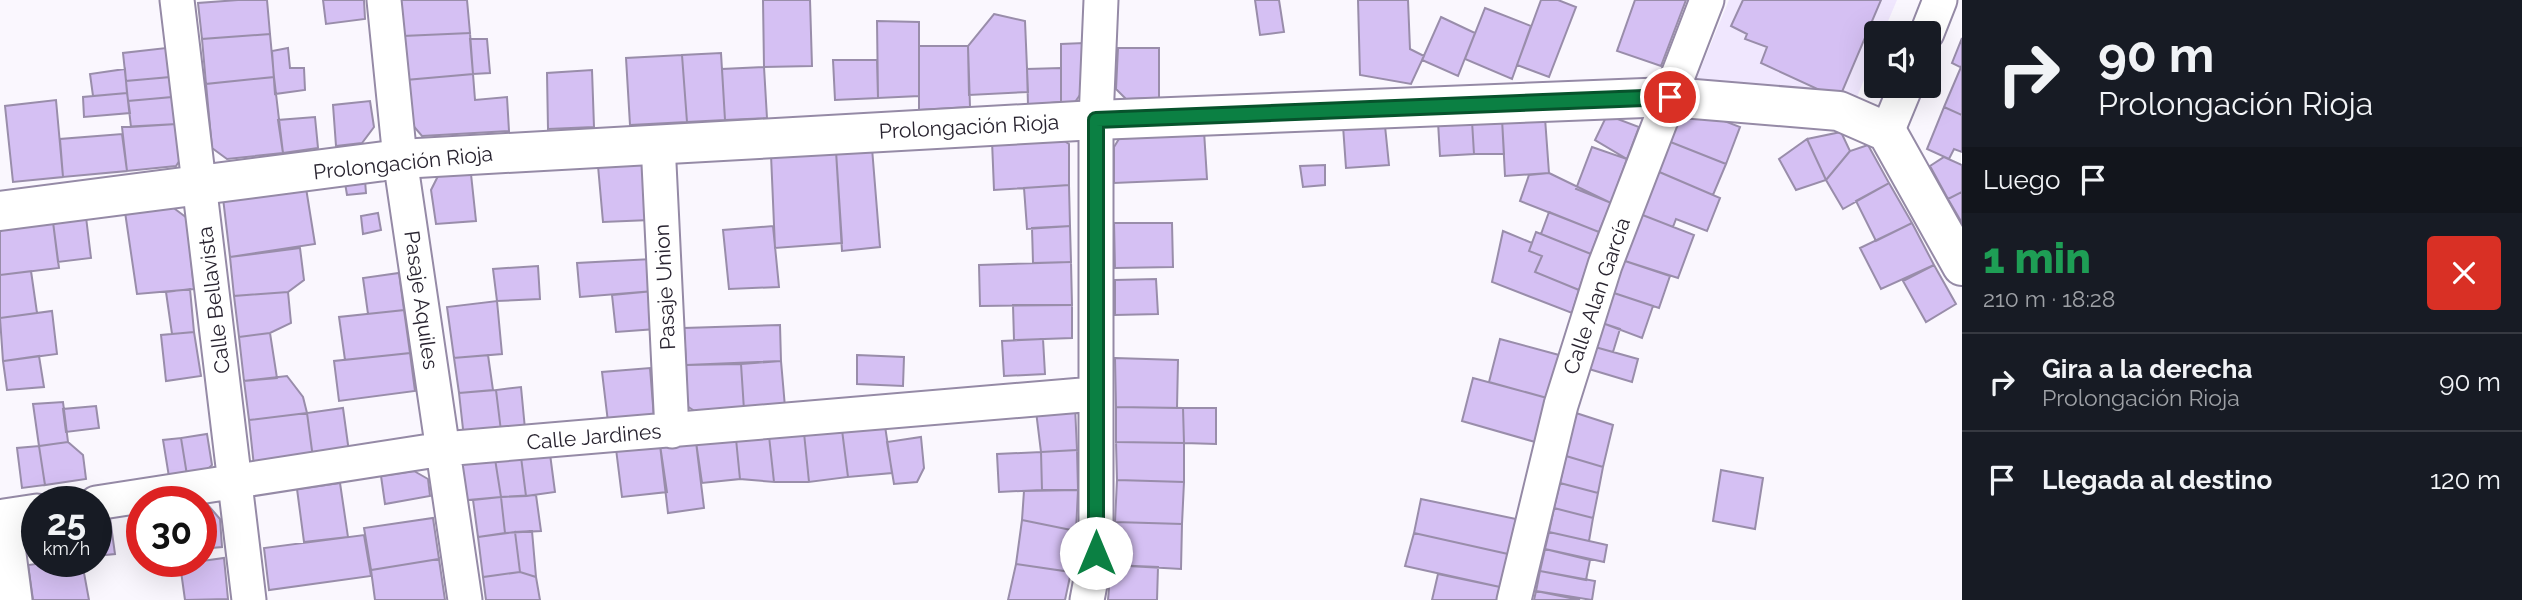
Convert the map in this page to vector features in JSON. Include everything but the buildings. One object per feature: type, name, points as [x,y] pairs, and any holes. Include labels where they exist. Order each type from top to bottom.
[{"type":"street","name":"Calle Bellavista","points":[[177,0],[249,600]]},
{"type":"street","name":"Pasaje Aquiles","points":[[384,0],[400,159],[465,600]]},
{"type":"street","points":[[1087,600],[1096,553],[1096,120],[1101,0]]},
{"type":"street","name":"Calle Alan García","points":[[1514,600],[1561,405],[1605,265],[1707,0]]},
{"type":"street","points":[[1932,21],[1940,0]]},
{"type":"street","name":"Prolongación Rioja","points":[[0,211],[400,159],[1096,120],[1670,97],[1839,111],[1887,132]]},
{"type":"street","points":[[1901,98],[1887,132],[1962,266]]},
{"type":"street","name":"Pasaje Union","points":[[658,143],[672,431]]},
{"type":"street","name":"Calle Jardines","points":[[112,501],[443,449],[1094,394]]},
{"type":"street","points":[[15,600],[4,516],[21,513]]},
{"type":"shaded area","points":[[1729,0],[1897,0],[1888,21],[1864,21],[1864,80],[1855,102],[1696,80]]},
{"type":"route","points":[[1096,553],[1096,120],[1670,97]]}]
